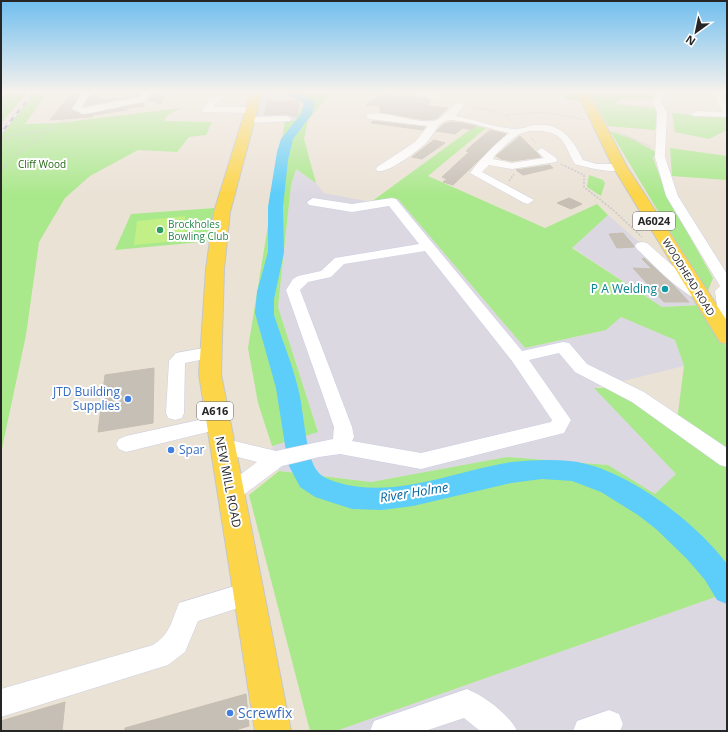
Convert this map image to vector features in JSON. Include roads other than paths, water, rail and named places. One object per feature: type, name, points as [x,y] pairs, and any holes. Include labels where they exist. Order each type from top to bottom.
[{"type":"main road","name":"NEW MILL ROAD","points":[[246,126],[222,212],[218,241],[209,353],[210,374],[217,423],[273,731]]},
{"type":"main road","name":"WOODHEAD ROAD","points":[[599,126],[620,167],[701,297],[726,329]]},
{"type":"street","points":[[381,169],[419,144],[431,133],[433,126]]},
{"type":"street","points":[[490,126],[516,132],[536,128],[549,129],[562,134],[572,147],[579,162],[596,167],[620,167]]},
{"type":"street","points":[[661,126],[660,157],[672,196],[727,284]]},
{"type":"street","points":[[516,132],[490,154],[487,161],[475,173],[528,200]]},
{"type":"street","points":[[487,161],[512,166],[552,160],[542,151]]},
{"type":"street","points":[[230,493],[276,459],[319,449],[340,446],[421,461],[557,428],[562,420],[518,357],[392,202],[352,208],[313,202]]},
{"type":"street","points":[[642,246],[684,285],[701,297]]},
{"type":"street","points":[[340,446],[344,437],[344,427],[293,290],[294,286],[303,279],[326,274],[340,261],[428,247]]},
{"type":"street","points":[[726,329],[722,291],[727,288]]},
{"type":"street","points":[[518,357],[563,347],[581,368],[638,397],[686,429],[727,460]]},
{"type":"street","points":[[175,413],[177,361],[182,357],[209,353]]},
{"type":"street","points":[[126,444],[217,423]]},
{"type":"street","points":[[222,446],[276,459]]},
{"type":"street","points":[[1,703],[159,656],[172,648],[180,638],[188,612],[248,594]]},
{"type":"street","points":[[384,731],[467,703],[503,731]]},
{"type":"waterway","name":"River Holme","points":[[297,126],[287,139],[281,160],[275,207],[277,241],[276,252],[266,292],[264,313],[287,388],[298,453],[304,473],[309,480],[324,489],[352,498],[382,499],[413,495],[511,473],[542,469],[572,471],[591,476],[610,484],[648,507],[666,521],[697,550],[715,571],[727,590]]},
{"type":"railway","points":[[1,133],[7,126]]},
{"type":"place","name":"Brockholes Bowling Club","points":[[160,230]]},
{"type":"place","name":"P A Welding","points":[[665,289]]},
{"type":"place","name":"JTD Building Supplies","points":[[128,399]]},
{"type":"place","name":"Spar","points":[[171,450]]},
{"type":"place","name":"Screwfix","points":[[230,713]]},
{"type":"park label","name":"Cliff Wood","points":[[42,164]]}]
